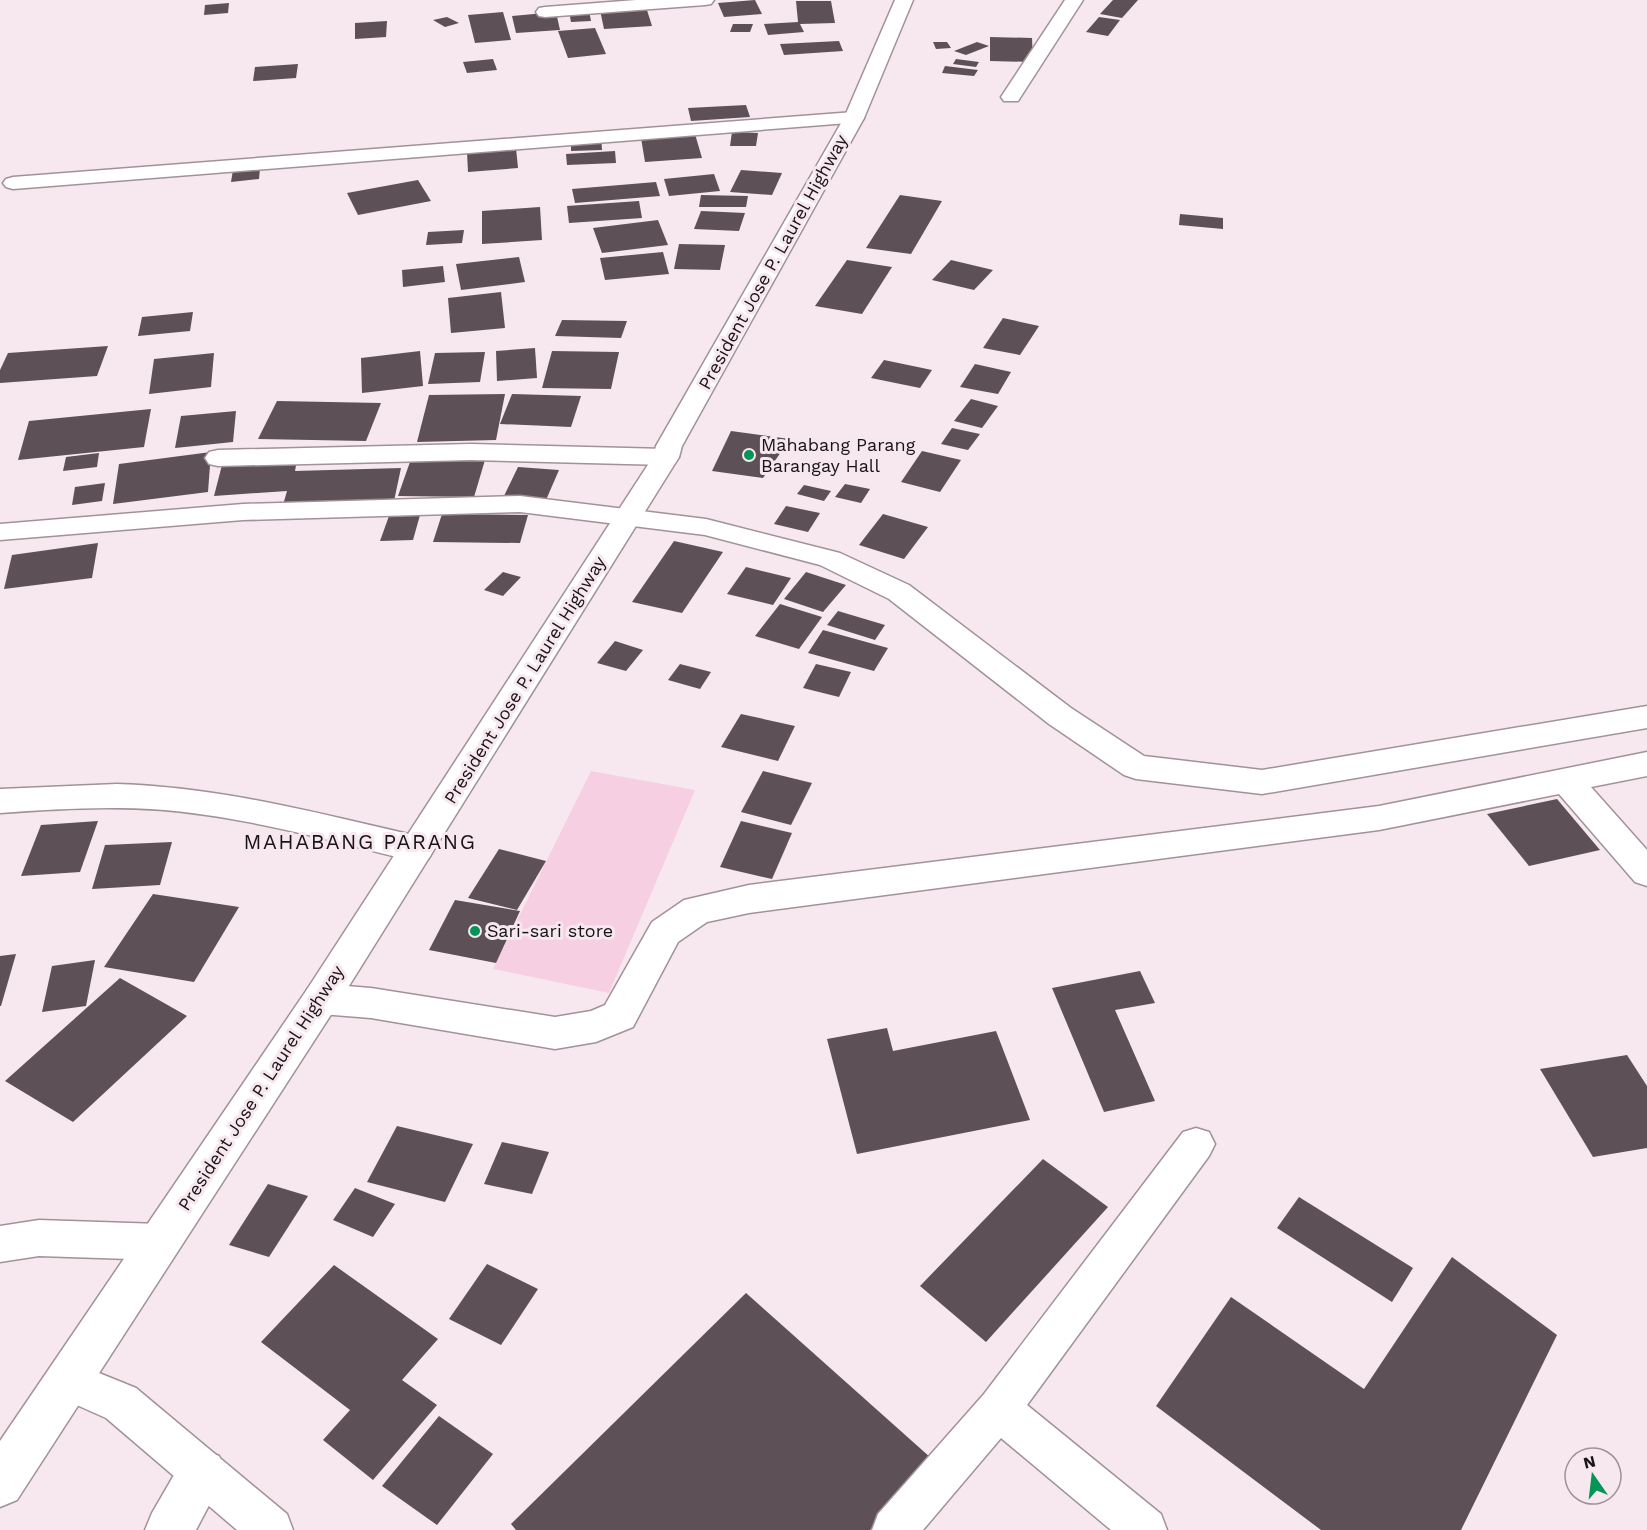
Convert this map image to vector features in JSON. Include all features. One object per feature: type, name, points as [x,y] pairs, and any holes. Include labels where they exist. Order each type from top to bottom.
[{"type":"main road","points":[[545,12],[705,0]]},
{"type":"main road","name":"President Jose P. Laurel Highway","points":[[0,1483],[321,999],[666,457],[669,446],[854,118],[904,0]]},
{"type":"main road","points":[[1011,97],[1074,0]]},
{"type":"main road","points":[[13,183],[854,118]]},
{"type":"main road","points":[[218,458],[471,452],[666,457]]},
{"type":"main road","points":[[0,531],[243,512],[375,510],[443,505],[520,504],[706,527],[830,559],[899,592],[1060,716],[1136,767],[1262,782],[1647,717]]},
{"type":"main road","points":[[321,999],[371,1003],[555,1033],[596,1026],[619,1016],[665,932],[697,910],[749,899],[1379,818],[1647,764]]},
{"type":"main road","points":[[1565,779],[1647,873]]},
{"type":"main road","points":[[0,801],[67,796],[148,798],[232,807],[417,849]]},
{"type":"main road","points":[[169,1530],[202,1473]]},
{"type":"lane","points":[[894,1530],[999,1409],[1196,1144]]},
{"type":"lane","points":[[0,1244],[39,1238],[160,1242]]},
{"type":"lane","points":[[67,1380],[121,1403],[271,1530]]},
{"type":"lane","points":[[999,1409],[1145,1530]]},
{"type":"shaded area","points":[[591,771],[695,790],[609,993],[493,969]]},
{"type":"building","points":[[755,0],[762,14],[724,17],[718,3]]},
{"type":"building","points":[[1113,0],[1138,0],[1122,18],[1100,14]]},
{"type":"building","points":[[796,1],[831,1],[835,23],[800,24],[804,32],[768,35],[764,24],[798,22]]},
{"type":"building","points":[[229,3],[228,13],[204,15],[205,5]]},
{"type":"building","points":[[646,7],[652,26],[604,29],[600,10]]},
{"type":"building","points":[[589,10],[591,21],[571,22],[569,11]]},
{"type":"building","points":[[503,12],[511,40],[475,43],[468,15]]},
{"type":"building","points":[[556,12],[560,30],[516,33],[512,16]]},
{"type":"building","points":[[447,17],[459,23],[445,27],[433,20]]},
{"type":"building","points":[[1099,17],[1120,20],[1108,36],[1086,32]]},
{"type":"building","points":[[387,21],[386,37],[355,39],[355,23]]},
{"type":"building","points":[[733,24],[753,24],[750,32],[730,32]]},
{"type":"building","points":[[595,28],[606,54],[568,58],[558,31]]},
{"type":"building","points":[[990,37],[1032,38],[1033,62],[990,61]]},
{"type":"building","points":[[839,41],[843,51],[784,55],[780,44]]},
{"type":"building","points":[[933,42],[947,42],[951,48],[936,49]]},
{"type":"building","points":[[977,42],[989,46],[966,55],[954,51]]},
{"type":"building","points":[[493,59],[497,70],[467,73],[463,62]]},
{"type":"building","points":[[956,59],[979,62],[976,67],[953,64]]},
{"type":"building","points":[[298,64],[296,78],[253,81],[255,67]]},
{"type":"building","points":[[945,66],[978,70],[974,76],[942,73]]},
{"type":"building","points":[[746,105],[750,117],[691,121],[688,108]]},
{"type":"building","points":[[732,132],[758,133],[756,146],[730,146]]},
{"type":"building","points":[[695,134],[702,158],[645,162],[641,138]]},
{"type":"building","points":[[601,135],[602,150],[571,151],[571,137]]},
{"type":"building","points":[[516,148],[518,168],[468,172],[467,152]]},
{"type":"building","points":[[615,151],[616,163],[567,165],[566,154]]},
{"type":"building","points":[[260,168],[259,179],[231,182],[233,170]]},
{"type":"building","points":[[741,170],[782,173],[772,195],[730,192]]},
{"type":"building","points":[[714,174],[720,191],[669,196],[664,179]]},
{"type":"building","points":[[418,180],[431,201],[358,215],[347,193]]},
{"type":"building","points":[[656,182],[660,196],[575,203],[572,189]]},
{"type":"building","points":[[701,195],[748,196],[746,207],[699,207]]},
{"type":"building","points":[[900,195],[942,201],[911,254],[866,248]]},
{"type":"building","points":[[639,201],[642,218],[569,223],[567,206]]},
{"type":"building","points":[[540,207],[542,240],[482,244],[482,211]]},
{"type":"building","points":[[701,211],[745,213],[739,231],[694,229]]},
{"type":"building","points":[[1180,214],[1223,218],[1223,229],[1179,225]]},
{"type":"building","points":[[658,220],[668,245],[602,253],[593,228]]},
{"type":"building","points":[[464,230],[462,243],[426,245],[428,232]]},
{"type":"building","points":[[679,244],[725,245],[720,270],[674,269]]},
{"type":"building","points":[[663,252],[669,274],[605,280],[600,258]]},
{"type":"building","points":[[519,257],[525,282],[461,290],[456,264]]},
{"type":"building","points":[[847,260],[892,267],[862,314],[815,306]]},
{"type":"building","points":[[951,260],[993,270],[974,290],[932,280]]},
{"type":"building","points":[[443,266],[445,282],[403,287],[402,270]]},
{"type":"building","points":[[501,292],[505,328],[451,333],[448,298]]},
{"type":"building","points":[[193,312],[190,331],[138,336],[142,317]]},
{"type":"building","points":[[1003,318],[1039,326],[1020,355],[983,348]]},
{"type":"building","points":[[562,320],[627,321],[621,338],[555,336]]},
{"type":"building","points":[[108,346],[97,376],[0,383],[0,370],[8,353]]},
{"type":"building","points":[[535,348],[537,378],[497,381],[496,351]]},
{"type":"building","points":[[420,351],[423,386],[362,393],[361,358]]},
{"type":"building","points":[[552,351],[619,352],[611,389],[542,388]]},
{"type":"building","points":[[485,352],[480,382],[428,384],[435,353]]},
{"type":"building","points":[[214,353],[211,387],[149,394],[154,359]]},
{"type":"building","points":[[884,360],[932,370],[920,388],[871,378]]},
{"type":"building","points":[[975,364],[1011,372],[998,394],[960,387]]},
{"type":"building","points":[[505,394],[496,440],[417,442],[429,395]]},
{"type":"building","points":[[512,394],[581,396],[571,427],[500,424]]},
{"type":"building","points":[[971,399],[998,406],[982,428],[954,421]]},
{"type":"building","points":[[277,401],[381,403],[366,441],[258,439]]},
{"type":"building","points":[[151,409],[144,447],[18,460],[29,421]]},
{"type":"building","points":[[236,411],[233,442],[175,448],[181,416]]},
{"type":"building","points":[[952,428],[980,434],[968,450],[941,444]]},
{"type":"building","name":"Mahabang Parang Barangay Hall","points":[[731,431],[790,439],[763,478],[712,471]]},
{"type":"building","points":[[922,451],[961,460],[940,492],[901,482]]},
{"type":"building","points":[[211,452],[208,492],[113,504],[119,464]]},
{"type":"building","points":[[99,453],[97,467],[63,471],[66,457]]},
{"type":"building","points":[[411,459],[485,460],[474,497],[398,496]]},
{"type":"building","points":[[297,460],[295,471],[401,468],[394,501],[283,505],[287,491],[214,496],[222,465]]},
{"type":"building","points":[[518,467],[559,470],[546,500],[504,496]]},
{"type":"building","points":[[105,483],[102,501],[72,505],[75,487]]},
{"type":"building","points":[[845,484],[870,489],[861,503],[835,497]]},
{"type":"building","points":[[804,485],[831,491],[824,501],[797,494]]},
{"type":"building","points":[[786,506],[820,513],[808,532],[774,524]]},
{"type":"building","points":[[442,514],[528,515],[520,543],[433,542]]},
{"type":"building","points":[[883,514],[928,527],[904,559],[859,545]]},
{"type":"building","points":[[420,515],[413,540],[380,541],[389,516]]},
{"type":"building","points":[[674,541],[723,552],[682,613],[632,602]]},
{"type":"building","points":[[98,543],[92,578],[4,589],[12,555]]},
{"type":"building","points":[[746,567],[791,578],[773,605],[727,594]]},
{"type":"building","points":[[503,572],[521,577],[503,596],[484,590]]},
{"type":"building","points":[[806,572],[846,585],[823,612],[784,599]]},
{"type":"building","points":[[780,604],[822,617],[799,649],[755,636]]},
{"type":"building","points":[[838,611],[885,625],[875,640],[827,625]]},
{"type":"building","points":[[823,630],[888,648],[874,671],[808,653]]},
{"type":"building","points":[[615,641],[643,650],[626,671],[597,663]]},
{"type":"building","points":[[680,664],[711,672],[700,689],[668,680]]},
{"type":"building","points":[[816,664],[851,672],[839,697],[803,688]]},
{"type":"building","points":[[741,714],[795,726],[778,761],[721,747]]},
{"type":"building","points":[[763,771],[812,783],[791,825],[741,812]]},
{"type":"building","points":[[1557,799],[1600,850],[1529,866],[1487,814]]},
{"type":"building","points":[[98,821],[80,872],[21,876],[41,825]]},
{"type":"building","points":[[741,821],[792,833],[772,879],[720,867]]},
{"type":"building","points":[[172,842],[160,885],[92,889],[105,845]]},
{"type":"building","points":[[499,849],[546,861],[517,910],[468,898]]},
{"type":"building","points":[[153,894],[239,907],[194,982],[104,967]]},
{"type":"building","name":"Sari-sari store","points":[[455,900],[520,911],[496,963],[429,950]]},
{"type":"building","points":[[16,954],[1,1006],[0,1006],[0,956]]},
{"type":"building","points":[[95,960],[86,1006],[42,1012],[52,966]]},
{"type":"building","points":[[1140,971],[1155,1003],[1115,1010],[1155,1101],[1104,1112],[1052,988]]},
{"type":"building","points":[[120,978],[187,1016],[73,1122],[5,1081]]},
{"type":"building","points":[[887,1028],[893,1051],[996,1031],[1030,1120],[857,1154],[827,1039]]},
{"type":"building","points":[[1627,1055],[1647,1086],[1647,1148],[1593,1157],[1540,1069]]},
{"type":"building","points":[[397,1126],[473,1144],[445,1202],[367,1182]]},
{"type":"building","points":[[502,1142],[549,1152],[532,1194],[484,1184]]},
{"type":"building","points":[[1043,1159],[1108,1207],[986,1342],[920,1286]]},
{"type":"building","points":[[268,1184],[308,1196],[269,1257],[229,1245]]},
{"type":"building","points":[[355,1188],[395,1204],[373,1237],[333,1220]]},
{"type":"building","points":[[1299,1197],[1413,1268],[1392,1302],[1277,1228]]},
{"type":"building","points":[[1452,1257],[1557,1335],[1461,1530],[1321,1530],[1156,1406],[1231,1297],[1364,1389]]},
{"type":"building","points":[[487,1264],[538,1289],[501,1345],[449,1319]]},
{"type":"building","points":[[334,1265],[438,1339],[402,1380],[437,1405],[373,1480],[323,1440],[350,1410],[261,1342]]},
{"type":"building","points":[[746,1293],[931,1458],[870,1530],[516,1530],[511,1524]]},
{"type":"building","points":[[439,1416],[493,1454],[437,1525],[382,1486]]},
{"type":"place","name":"Mahabang Parang Barangay Hall","points":[[749,455]]},
{"type":"place","name":"Sari-sari store","points":[[475,931]]},
{"type":"district","name":"MAHABANG PARANG","points":[[360,842]]}]
